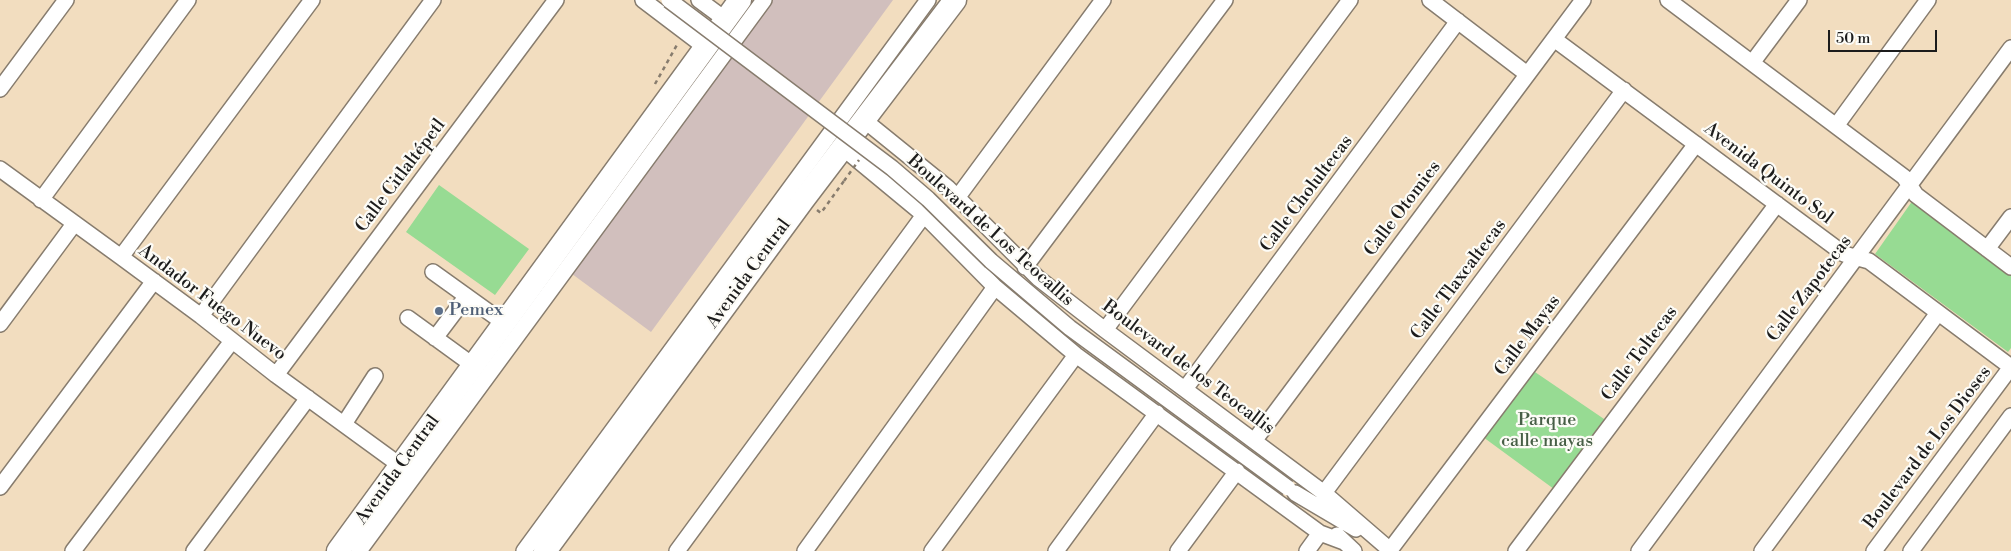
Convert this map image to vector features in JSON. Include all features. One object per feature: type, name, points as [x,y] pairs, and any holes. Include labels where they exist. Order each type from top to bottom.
[{"type":"highway","name":"Avenida Central","points":[[338,551],[740,0]]},
{"type":"highway","name":"Avenida Central","points":[[548,550],[853,152],[864,120],[955,0]]},
{"type":"street","points":[[0,89],[66,0]]},
{"type":"street","points":[[40,200],[188,0]]},
{"type":"street","points":[[121,257],[312,0]]},
{"type":"street","points":[[201,316],[433,0]]},
{"type":"street","name":"Calle Citlaltépetl","points":[[276,375],[556,0]]},
{"type":"street","points":[[643,0],[706,47]]},
{"type":"street","name":"Boulevard de Los Teocallis","points":[[669,0],[892,168],[928,199],[991,261],[1070,328],[1288,488]]},
{"type":"street","points":[[699,0],[726,20]]},
{"type":"street","points":[[359,551],[764,0]]},
{"type":"street","points":[[524,551],[928,0]]},
{"type":"street","points":[[952,193],[1103,0]]},
{"type":"street","points":[[1025,267],[1225,0]]},
{"type":"street","points":[[1105,330],[1350,0]]},
{"type":"street","points":[[1430,0],[1527,74]]},
{"type":"street","name":"Calle Otomies","points":[[1254,441],[1583,0]]},
{"type":"street","points":[[1668,0],[1684,5],[1752,63],[1904,177],[1916,194],[2011,267]]},
{"type":"street","points":[[1752,63],[1799,0]]},
{"type":"street","points":[[1836,126],[1928,0]]},
{"type":"street","name":"Calle Cholultecas","points":[[1185,390],[1458,21]]},
{"type":"street","name":"Avenida Quinto Sol","points":[[1554,39],[1844,254],[1869,262],[2011,367]]},
{"type":"street","name":"Calle Zapotecas","points":[[1639,551],[2011,48]]},
{"type":"street","name":"Calle Tlaxcaltecas","points":[[1324,493],[1624,90]]},
{"type":"street","name":"Boulevard de los Teocallis","points":[[864,120],[952,193],[1025,267],[1105,330],[1324,493],[1391,551]]},
{"type":"street","name":"Calle Mayas","points":[[1391,551],[1696,144]]},
{"type":"street","name":"Boulevard de los Teocallis","points":[[853,152],[922,213],[995,287],[1076,354],[1320,533],[1349,547]]},
{"type":"street","name":"Andador Fuego Nuevo","points":[[0,169],[40,200],[154,281],[276,375],[401,466]]},
{"type":"street","name":"Boulevard de los Teocallis","points":[[922,213],[921,196],[926,189],[936,186],[952,193]]},
{"type":"street","name":"Calle Toltecas","points":[[1516,551],[1777,204]]},
{"type":"street","points":[[676,551],[922,213]]},
{"type":"street","points":[[1987,249],[2011,216]]},
{"type":"street","points":[[0,324],[74,224]]},
{"type":"street","points":[[433,272],[504,324]]},
{"type":"street","points":[[0,486],[154,281]]},
{"type":"street","points":[[805,551],[995,287]]},
{"type":"street","points":[[435,338],[466,297]]},
{"type":"street","points":[[1762,551],[1938,313]]},
{"type":"street","points":[[408,318],[474,366]]},
{"type":"street","points":[[74,551],[232,341]]},
{"type":"street","points":[[932,551],[1076,354]]},
{"type":"street","name":"Boulevard de Los Dioses","points":[[1874,551],[2011,367]]},
{"type":"street","points":[[344,424],[375,376]]},
{"type":"street","points":[[194,551],[308,398]]},
{"type":"street","points":[[1056,551],[1157,413]]},
{"type":"street","points":[[1911,551],[2011,416]]},
{"type":"street","points":[[1178,551],[1236,471]]},
{"type":"street","points":[[1349,547],[1295,494],[1391,551]]},
{"type":"street","points":[[1307,551],[1320,533]]},
{"type":"path","points":[[652,89],[685,32]]},
{"type":"path","points":[[821,213],[853,152]]},
{"type":"shaded area","points":[[767,0],[893,0],[651,332],[568,271]]},
{"type":"green space","points":[[439,185],[529,249],[495,295],[406,232]]},
{"type":"green space","points":[[1913,200],[2011,270],[2011,348],[2008,352],[1875,254]]},
{"type":"green space","name":"Parque calle mayas","points":[[1532,370],[1607,421],[1558,492],[1483,437]]},
{"type":"place","name":"Pemex","points":[[439,311]]}]
